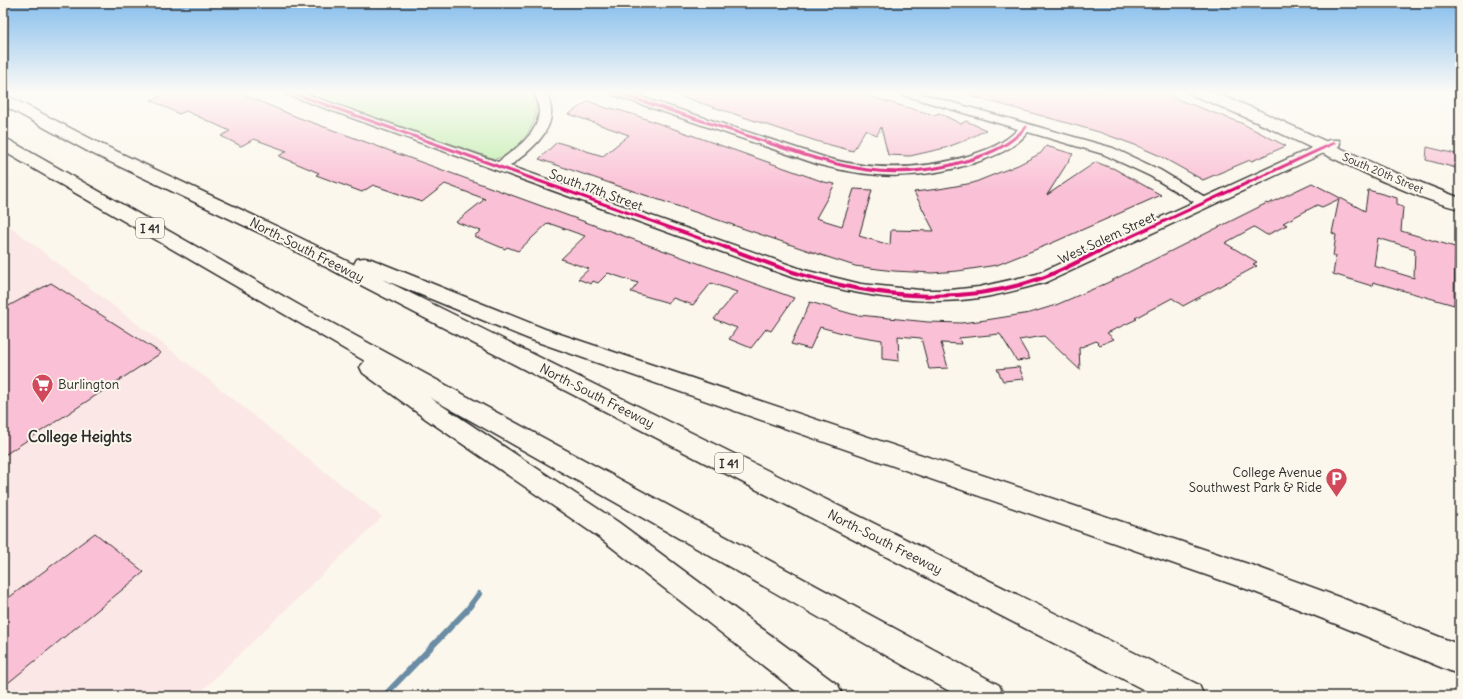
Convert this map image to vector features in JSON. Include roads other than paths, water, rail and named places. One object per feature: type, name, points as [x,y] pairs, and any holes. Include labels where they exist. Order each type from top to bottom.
[{"type":"main road","name":"North-South Freeway","points":[[51,125],[95,148],[270,231],[1188,696]]},
{"type":"main road","name":"South 20th Street","points":[[1280,125],[1430,184],[1460,194]]},
{"type":"main road","name":"South 20th Street","points":[[1293,125],[1329,145],[1422,190],[1460,204]]},
{"type":"main road","name":"I 41","points":[[3,144],[298,313],[988,696]]},
{"type":"main road","points":[[270,231],[389,274],[538,334],[605,358],[1254,579],[1344,613],[1460,660]]},
{"type":"main road","points":[[298,313],[434,413],[609,530],[827,696]]},
{"type":"street","name":"South 17th Street","points":[[381,125],[799,274],[862,290],[898,295]]},
{"type":"street","points":[[500,167],[522,150],[539,130],[541,125]]},
{"type":"street","points":[[713,125],[825,162],[847,168],[884,173],[926,172],[962,163],[1004,148],[1014,141],[1026,127]]},
{"type":"street","points":[[1018,125],[1093,146],[1123,157],[1155,173],[1205,203]]},
{"type":"street","name":"West Salem Street","points":[[898,295],[966,295],[1015,286],[1042,278],[1071,266],[1329,145]]},
{"type":"waterway","points":[[384,696],[467,610],[479,594]]},
{"type":"place","name":"Burlington","points":[[42,404]]},
{"type":"place","name":"College Avenue Southwest Park & Ride","points":[[1337,498]]},
{"type":"district","name":"College Heights","points":[[80,436]]}]
